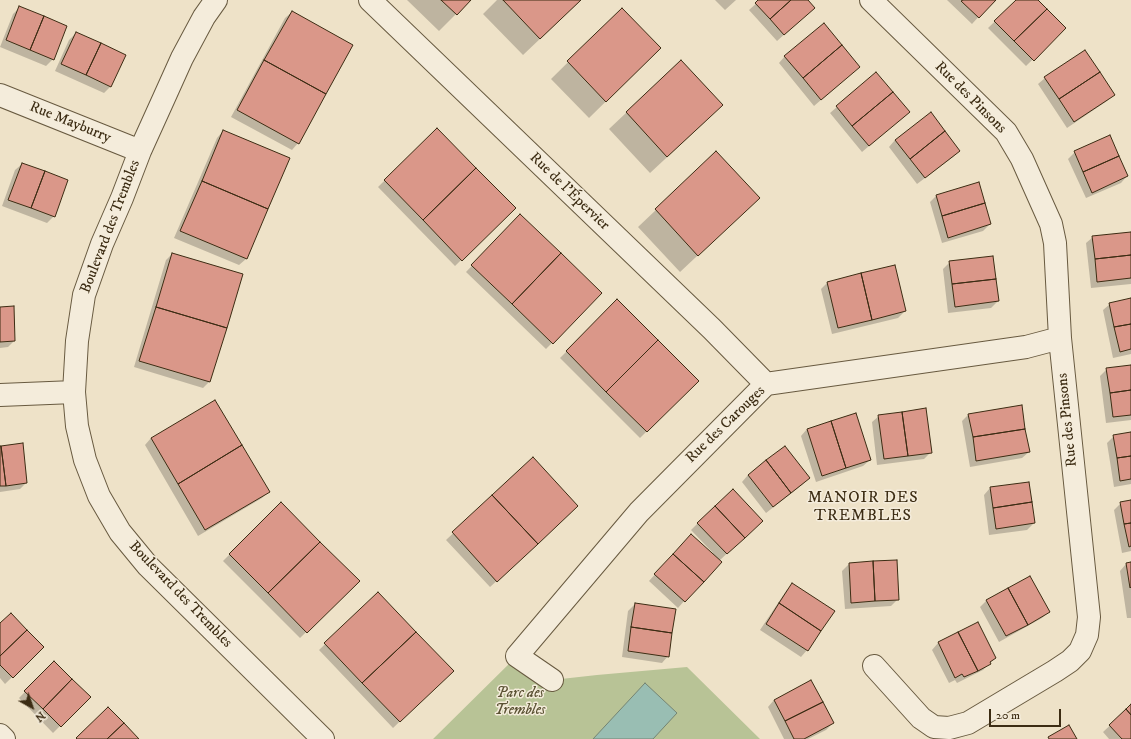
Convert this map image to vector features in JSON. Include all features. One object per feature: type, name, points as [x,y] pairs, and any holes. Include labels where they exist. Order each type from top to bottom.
[{"type":"street","name":"Boulevard des Trembles","points":[[216,0],[204,17],[182,58],[140,151],[102,244],[84,295],[77,341],[74,392],[77,426],[85,460],[99,496],[120,532],[148,566],[323,739]]},
{"type":"street","name":"Rue de l'Épervier","points":[[370,0],[712,329],[766,384]]},
{"type":"street","name":"Rue des Pinsons","points":[[871,0],[1006,132],[1022,159],[1051,224],[1055,243],[1060,338],[1089,617],[1087,635],[1080,651],[1070,661],[968,723],[949,728],[934,727],[921,718],[874,666]]},
{"type":"street","name":"Rue Mayburry","points":[[0,95],[140,151]]},
{"type":"street","name":"Rue des Carouges","points":[[552,680],[517,656],[639,512],[766,384],[1026,346],[1060,338]]},
{"type":"street","points":[[0,395],[74,392]]},
{"type":"street","points":[[0,735],[4,739]]},
{"type":"green space","name":"Parc des Trembles","points":[[517,656],[552,680],[687,667],[760,739],[433,739]]},
{"type":"water","points":[[645,683],[677,713],[653,739],[593,739]]},
{"type":"building","points":[[441,0],[471,0],[457,15]]},
{"type":"building","points":[[503,0],[581,0],[540,39]]},
{"type":"building","points":[[758,0],[791,0],[770,19],[755,3]]},
{"type":"building","points":[[791,0],[808,0],[815,8],[784,35],[770,19]]},
{"type":"building","points":[[996,0],[979,18],[961,1]]},
{"type":"building","points":[[1016,0],[1038,0],[1047,9],[1014,41],[994,21]]},
{"type":"building","points":[[19,6],[44,16],[30,50],[6,40]]},
{"type":"building","points":[[622,8],[661,48],[606,102],[567,61]]},
{"type":"building","points":[[1047,9],[1066,28],[1034,61],[1014,41]]},
{"type":"building","points":[[292,11],[353,45],[326,94],[264,60]]},
{"type":"building","points":[[44,16],[67,26],[54,60],[30,50]]},
{"type":"building","points":[[824,23],[842,45],[803,78],[784,56]]},
{"type":"building","points":[[76,32],[101,43],[86,75],[61,64]]},
{"type":"building","points":[[101,43],[126,55],[111,87],[86,75]]},
{"type":"building","points":[[842,45],[860,67],[821,100],[803,78]]},
{"type":"building","points":[[1085,50],[1100,72],[1059,99],[1044,77]]},
{"type":"building","points":[[264,60],[326,94],[299,144],[237,110]]},
{"type":"building","points":[[681,60],[723,105],[667,157],[626,112]]},
{"type":"building","points":[[876,72],[893,92],[852,126],[836,106]]},
{"type":"building","points":[[1100,72],[1115,95],[1074,122],[1059,99]]},
{"type":"building","points":[[893,92],[910,112],[869,146],[852,126]]},
{"type":"building","points":[[931,112],[945,131],[910,159],[895,140]]},
{"type":"building","points":[[437,128],[476,168],[423,220],[384,180]]},
{"type":"building","points":[[223,130],[290,158],[268,209],[202,181]]},
{"type":"building","points":[[945,131],[960,151],[925,178],[910,159]]},
{"type":"building","points":[[1110,135],[1119,156],[1083,172],[1074,151]]},
{"type":"building","points":[[716,151],[760,198],[698,256],[655,209]]},
{"type":"building","points":[[1119,156],[1128,176],[1092,193],[1083,172]]},
{"type":"building","points":[[22,163],[45,171],[31,208],[8,200]]},
{"type":"building","points":[[476,168],[516,208],[462,261],[423,220]]},
{"type":"building","points":[[45,171],[68,180],[55,217],[31,208]]},
{"type":"building","points":[[202,181],[268,209],[247,259],[180,231]]},
{"type":"building","points":[[979,182],[985,203],[942,216],[936,195]]},
{"type":"building","points":[[985,203],[991,224],[948,238],[942,216]]},
{"type":"building","points":[[520,214],[561,253],[512,304],[471,265]]},
{"type":"building","points":[[1131,232],[1131,255],[1095,259],[1092,236]]},
{"type":"building","points":[[172,253],[243,274],[227,328],[156,307]]},
{"type":"building","points":[[561,253],[602,293],[553,344],[512,304]]},
{"type":"building","points":[[1131,255],[1131,278],[1097,282],[1095,259]]},
{"type":"building","points":[[993,256],[996,279],[952,284],[949,261]]},
{"type":"building","points":[[895,265],[906,311],[872,320],[861,273]]},
{"type":"building","points":[[861,273],[872,320],[838,328],[827,282]]},
{"type":"building","points":[[996,279],[999,301],[955,307],[952,284]]},
{"type":"building","points":[[1131,298],[1131,324],[1114,327],[1109,303]]},
{"type":"building","points":[[617,299],[658,340],[606,392],[566,351]]},
{"type":"building","points":[[14,306],[15,341],[0,342],[0,307]]},
{"type":"building","points":[[156,307],[227,328],[210,382],[139,361]]},
{"type":"building","points":[[1131,324],[1131,349],[1120,352],[1114,327]]},
{"type":"building","points":[[658,340],[699,381],[647,432],[606,392]]},
{"type":"building","points":[[1131,365],[1131,390],[1110,393],[1106,368]]},
{"type":"building","points":[[1131,390],[1131,415],[1113,417],[1110,393]]},
{"type":"building","points":[[215,400],[242,445],[178,484],[151,438]]},
{"type":"building","points":[[1022,405],[1025,429],[973,437],[968,414]]},
{"type":"building","points":[[926,408],[932,453],[908,456],[902,412]]},
{"type":"building","points":[[902,412],[908,456],[884,459],[878,415]]},
{"type":"building","points":[[856,413],[871,460],[846,468],[831,421]]},
{"type":"building","points":[[831,421],[846,468],[822,476],[807,429]]},
{"type":"building","points":[[1025,429],[1030,452],[976,461],[973,437]]},
{"type":"building","points":[[1131,432],[1131,456],[1117,458],[1113,435]]},
{"type":"building","points":[[23,443],[27,483],[6,486],[1,446]]},
{"type":"building","points":[[242,445],[270,492],[205,530],[178,484]]},
{"type":"building","points":[[1,446],[6,486],[0,486]]},
{"type":"building","points":[[785,446],[810,478],[791,493],[766,460]]},
{"type":"building","points":[[1131,456],[1131,479],[1120,481],[1117,458]]},
{"type":"building","points":[[533,457],[578,506],[538,544],[492,495]]},
{"type":"building","points":[[766,460],[791,493],[773,507],[748,475]]},
{"type":"building","points":[[1029,482],[1032,502],[993,508],[990,487]]},
{"type":"building","points":[[733,489],[763,521],[745,538],[715,506]]},
{"type":"building","points":[[492,495],[538,544],[497,582],[452,532]]},
{"type":"building","points":[[1131,500],[1131,523],[1124,524],[1120,502]]},
{"type":"building","points":[[281,502],[320,542],[268,593],[229,554]]},
{"type":"building","points":[[1032,502],[1035,523],[996,529],[993,508]]},
{"type":"building","points":[[715,506],[745,538],[727,554],[697,523]]},
{"type":"building","points":[[1131,523],[1131,546],[1129,547],[1124,524]]},
{"type":"building","points":[[691,534],[722,562],[704,582],[673,554]]},
{"type":"building","points":[[320,542],[360,581],[307,633],[268,593]]},
{"type":"building","points":[[673,554],[704,582],[685,602],[654,574]]},
{"type":"building","points":[[897,560],[899,600],[875,601],[873,561]]},
{"type":"building","points":[[873,561],[875,601],[851,603],[849,563]]},
{"type":"building","points":[[1131,562],[1131,587],[1130,588],[1126,563]]},
{"type":"building","points":[[1030,576],[1050,612],[1028,625],[1008,588]]},
{"type":"building","points":[[792,583],[835,611],[821,631],[779,603]]},
{"type":"building","points":[[1008,588],[1028,625],[1006,636],[986,600]]},
{"type":"building","points":[[378,592],[416,632],[362,683],[324,643]]},
{"type":"building","points":[[635,603],[676,609],[672,633],[631,627]]},
{"type":"building","points":[[779,603],[821,631],[808,651],[766,624]]},
{"type":"building","points":[[11,613],[27,630],[0,656],[0,623]]},
{"type":"building","points":[[978,622],[996,658],[990,662],[991,664],[978,671],[958,632]]},
{"type":"building","points":[[631,627],[672,633],[669,657],[628,651]]},
{"type":"building","points":[[27,630],[44,647],[13,678],[0,665],[0,656]]},
{"type":"building","points":[[416,632],[454,671],[400,722],[362,683]]},
{"type":"building","points":[[958,632],[978,671],[964,677],[962,674],[955,678],[938,642]]},
{"type":"building","points":[[54,661],[72,679],[43,709],[24,691]]},
{"type":"building","points":[[72,679],[91,697],[61,727],[43,709]]},
{"type":"building","points":[[811,680],[823,702],[785,721],[774,700]]},
{"type":"building","points":[[823,702],[834,723],[804,739],[794,739],[785,721]]},
{"type":"building","points":[[1131,704],[1131,715],[1126,709]]},
{"type":"building","points":[[108,707],[124,723],[107,739],[76,738]]},
{"type":"building","points":[[1126,709],[1131,715],[1131,739],[1122,739],[1109,725]]},
{"type":"building","points":[[124,723],[139,739],[107,739]]},
{"type":"building","points":[[1069,725],[1077,739],[1049,739],[1048,737]]},
{"type":"district","name":"MANOIR DES TREMBLES","points":[[863,508]]}]
